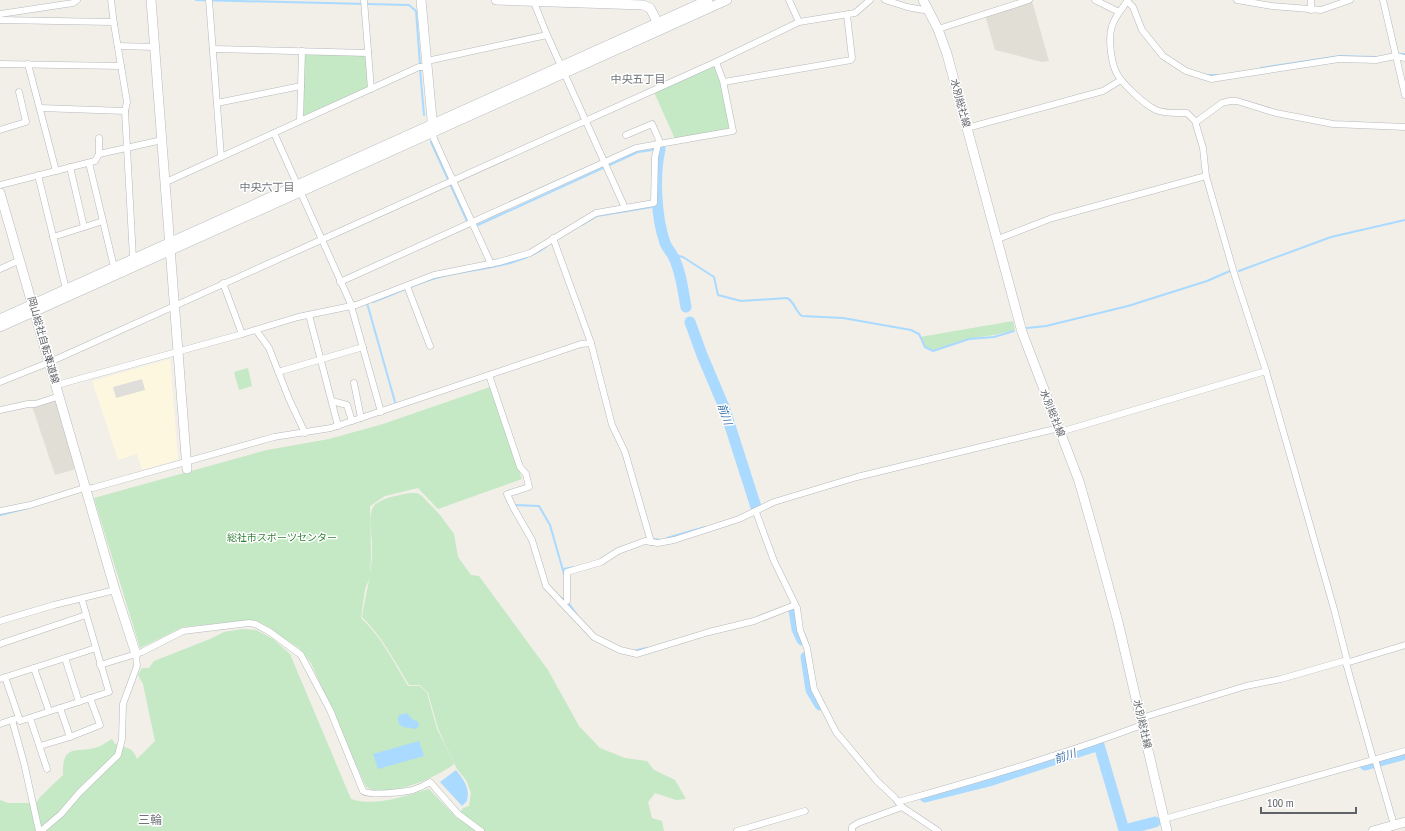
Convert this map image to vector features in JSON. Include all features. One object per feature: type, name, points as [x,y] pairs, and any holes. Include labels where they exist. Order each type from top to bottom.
[{"type":"street","points":[[0,14],[73,4],[77,0]]},
{"type":"street","points":[[111,0],[127,102],[126,111],[133,258]]},
{"type":"street","points":[[151,0],[187,465]]},
{"type":"street","points":[[422,0],[424,65],[434,139],[450,181],[472,222],[491,264]]},
{"type":"street","points":[[496,0],[635,2],[650,8],[660,26]]},
{"type":"street","points":[[533,0],[547,35],[625,208]]},
{"type":"street","points":[[660,26],[708,0]]},
{"type":"street","points":[[0,319],[34,308],[660,26],[727,0]]},
{"type":"street","points":[[789,0],[799,22]]},
{"type":"street","points":[[0,382],[50,362],[175,304],[322,240],[716,62],[799,22],[847,15],[855,12],[870,0]]},
{"type":"street","points":[[885,0],[907,7],[929,11]]},
{"type":"street","name":"水別総社線","points":[[923,0],[938,29],[947,54],[1022,332],[1079,481],[1118,622],[1168,831]]},
{"type":"street","points":[[938,29],[1029,0]]},
{"type":"street","points":[[1095,0],[1119,12]]},
{"type":"street","points":[[1237,0],[1272,6],[1311,10],[1321,10],[1350,0]]},
{"type":"street","points":[[1311,0],[1311,10]]},
{"type":"street","points":[[1383,0],[1405,95]]},
{"type":"street","points":[[209,1],[221,157]]},
{"type":"street","points":[[1394,825],[1346,662],[1334,609],[1266,371],[1234,273],[1206,176],[1203,148],[1196,122],[1192,116],[1187,113],[1156,110],[1136,95],[1121,80],[1116,72],[1110,38],[1111,27],[1119,12],[1128,1],[1133,7],[1142,30],[1163,56],[1186,70],[1211,79],[1339,58],[1376,60],[1395,54],[1405,58]]},
{"type":"street","points":[[364,3],[371,89]]},
{"type":"street","points":[[724,82],[851,60],[847,15]]},
{"type":"street","points":[[0,20],[111,22],[114,24]]},
{"type":"street","points":[[166,182],[424,65],[547,35]]},
{"type":"street","points":[[118,46],[155,47]]},
{"type":"street","points":[[213,49],[368,53]]},
{"type":"street","points":[[300,121],[302,51]]},
{"type":"street","points":[[340,282],[472,222],[605,165],[636,148],[657,148],[733,131],[724,82],[716,62]]},
{"type":"street","points":[[0,64],[121,66]]},
{"type":"street","points":[[28,64],[56,171]]},
{"type":"street","points":[[967,128],[1103,91],[1121,80]]},
{"type":"street","points":[[217,103],[301,86]]},
{"type":"street","points":[[0,130],[26,122],[19,92]]},
{"type":"street","points":[[1196,122],[1222,103],[1237,101],[1276,113],[1333,124],[1405,127]]},
{"type":"street","points":[[40,108],[126,111]]},
{"type":"street","points":[[57,385],[179,350],[352,307],[408,288],[434,275],[491,264],[530,253],[554,240],[596,213],[654,203],[657,148],[659,140],[652,124],[626,135]]},
{"type":"street","points":[[274,133],[352,307],[381,412]]},
{"type":"street","points":[[0,185],[95,161],[99,154],[99,138]]},
{"type":"street","points":[[99,154],[162,140]]},
{"type":"street","points":[[89,163],[114,267]]},
{"type":"street","points":[[70,167],[84,227]]},
{"type":"street","points":[[38,175],[66,289]]},
{"type":"street","points":[[998,239],[1067,214],[1206,176]]},
{"type":"street","name":"岡山総社自転車道線","points":[[0,193],[57,385],[115,590],[136,654]]},
{"type":"street","points":[[53,237],[103,221]]},
{"type":"street","points":[[554,240],[590,343],[612,426],[625,452],[651,542]]},
{"type":"street","points":[[0,327],[66,289],[133,258],[171,246]]},
{"type":"street","points":[[0,269],[20,260]]},
{"type":"street","points":[[223,283],[242,334]]},
{"type":"street","points":[[408,288],[430,346]]},
{"type":"street","points":[[309,317],[332,401],[332,409],[338,426]]},
{"type":"street","points":[[257,331],[269,348],[305,432]]},
{"type":"street","points":[[0,511],[30,505],[86,488],[93,488],[187,465],[274,437],[338,426],[581,344],[590,343]]},
{"type":"street","points":[[278,372],[363,347]]},
{"type":"street","points":[[567,601],[567,572],[600,562],[637,544],[674,540],[756,512],[758,508],[774,502],[858,477],[1059,430],[1266,371]]},
{"type":"street","points":[[489,375],[520,467],[526,474],[529,487],[507,494],[532,540],[546,586],[594,637],[620,650],[636,654],[710,632],[754,621],[795,605]]},
{"type":"street","points":[[354,383],[361,418]]},
{"type":"street","points":[[0,410],[34,404],[60,396]]},
{"type":"street","points":[[332,401],[347,405],[352,422]]},
{"type":"street","points":[[756,512],[774,561],[795,605],[800,630],[807,648],[814,689],[836,732],[877,781],[902,807],[938,831]]},
{"type":"street","points":[[0,621],[54,605],[82,600],[115,590]]},
{"type":"street","points":[[82,600],[109,692],[20,721],[2,678],[96,648]]},
{"type":"street","points":[[0,644],[86,615]]},
{"type":"street","points":[[100,665],[142,652],[183,631],[249,623],[255,624],[270,632],[301,655],[330,710],[363,791],[373,794],[412,790],[430,782],[458,814],[481,831]]},
{"type":"street","points":[[898,802],[988,777],[1098,742],[1142,721],[1246,686],[1281,679],[1405,645]]},
{"type":"street","points":[[12,720],[40,831],[61,814],[79,793],[118,755],[122,739],[123,704],[137,666],[136,654]]},
{"type":"street","points":[[65,658],[79,702]]},
{"type":"street","points":[[34,668],[49,712]]},
{"type":"street","points":[[40,746],[70,737],[100,725],[90,698]]},
{"type":"street","points":[[60,708],[70,737]]},
{"type":"street","points":[[0,724],[18,718]]},
{"type":"street","points":[[30,718],[47,768]]},
{"type":"street","points":[[1164,819],[1375,761],[1405,751]]},
{"type":"street","points":[[852,831],[852,827],[858,823],[902,807]]},
{"type":"street","points":[[741,831],[805,811]]},
{"type":"street","points":[[1373,831],[1405,822]]},
{"type":"shaded area","points":[[1032,1],[1049,61],[1042,62],[995,50],[985,15]]},
{"type":"shaded area","points":[[170,359],[178,460],[142,470],[137,454],[118,460],[92,381]]},
{"type":"shaded area","points":[[142,379],[145,390],[116,398],[113,387]]},
{"type":"shaded area","points":[[56,399],[76,469],[55,475],[32,406]]},
{"type":"green space","points":[[305,54],[363,55],[366,58],[369,85],[367,88],[303,116],[301,115],[303,56]]},
{"type":"green space","points":[[712,65],[715,67],[718,75],[731,127],[729,130],[675,139],[654,92]]},
{"type":"green space","points":[[1013,321],[1015,330],[958,342],[937,350],[928,349],[920,337]]},
{"type":"green space","points":[[248,368],[252,386],[239,390],[234,372]]},
{"type":"green space","name":"総社市スポーツセンター","points":[[490,387],[522,479],[438,509],[418,488],[385,496],[370,506],[370,577],[365,589],[361,618],[381,641],[408,686],[420,686],[427,693],[437,729],[454,763],[453,765],[435,776],[398,789],[375,790],[366,787],[311,663],[299,648],[257,621],[250,620],[183,627],[140,648],[94,498],[267,450],[329,439],[383,424]]},
{"type":"green space","points":[[410,493],[417,493],[422,496],[440,515],[454,534],[458,557],[471,575],[479,576],[548,670],[579,726],[600,748],[625,758],[647,761],[654,770],[675,780],[686,799],[676,800],[655,793],[648,802],[652,818],[662,821],[664,831],[0,831],[0,800],[8,803],[36,803],[40,797],[63,775],[63,765],[68,753],[98,747],[112,739],[115,744],[129,748],[137,759],[155,741],[143,684],[138,675],[142,668],[149,668],[154,661],[224,632],[242,629],[256,630],[273,639],[290,654],[351,799],[370,802],[390,800],[429,789],[457,818],[463,808],[469,806],[471,793],[466,780],[457,769],[444,742],[438,728],[428,693],[420,685],[409,685],[376,632],[362,617],[369,581],[372,553],[370,522],[372,511],[377,503],[385,499]]},
{"type":"water","points":[[407,713],[412,719],[418,722],[419,726],[416,729],[403,727],[399,724],[399,715]]},
{"type":"water","points":[[419,741],[424,756],[378,769],[373,754]]},
{"type":"water","points":[[456,770],[464,781],[468,792],[467,801],[462,806],[440,782]]},
{"type":"waterway","points":[[196,0],[409,5],[416,11],[420,65]]},
{"type":"waterway","points":[[1398,54],[1405,54]]},
{"type":"waterway","points":[[1261,68],[1340,56],[1376,57]]},
{"type":"waterway","points":[[420,69],[424,115]]},
{"type":"waterway","points":[[1206,75],[1217,75]]},
{"type":"waterway","points":[[431,142],[467,221]]},
{"type":"waterway","points":[[478,225],[638,152],[660,149]]},
{"type":"waterway","name":"前川","points":[[660,149],[657,171],[658,209],[665,243],[678,268],[686,307]]},
{"type":"waterway","points":[[582,225],[597,216],[658,206]]},
{"type":"waterway","points":[[1239,271],[1331,237],[1405,220]]},
{"type":"waterway","points":[[373,302],[436,278],[521,260],[546,247]]},
{"type":"waterway","points":[[671,254],[683,257],[714,277],[718,295],[741,301],[787,298],[792,302],[802,316],[843,318],[911,330],[919,334],[925,347],[933,351],[969,339],[994,337],[1014,331]]},
{"type":"waterway","points":[[1027,328],[1046,326],[1128,306],[1207,281],[1230,271]]},
{"type":"waterway","points":[[367,303],[395,402]]},
{"type":"waterway","name":"前川","points":[[690,322],[724,407],[756,507]]},
{"type":"waterway","points":[[514,505],[539,506],[550,525],[564,574]]},
{"type":"waterway","points":[[0,515],[28,508]]},
{"type":"waterway","points":[[667,538],[705,527]]},
{"type":"waterway","points":[[654,539],[661,540]]},
{"type":"waterway","points":[[564,569],[574,567]]},
{"type":"waterway","points":[[560,597],[570,605],[577,615]]},
{"type":"waterway","name":"前川","points":[[794,610],[797,629],[802,640]]},
{"type":"waterway","points":[[633,651],[646,648]]},
{"type":"waterway","name":"前川","points":[[806,657],[811,690],[820,705]]},
{"type":"waterway","name":"前川","points":[[925,797],[989,781],[1099,745],[1124,830],[1155,822]]},
{"type":"waterway","name":"前川","points":[[1365,765],[1405,754]]},
{"type":"district","name":"中央五丁目","points":[[638,79]]},
{"type":"district","name":"中央六丁目","points":[[267,187]]},
{"type":"district","name":"三輪","points":[[150,820]]}]
